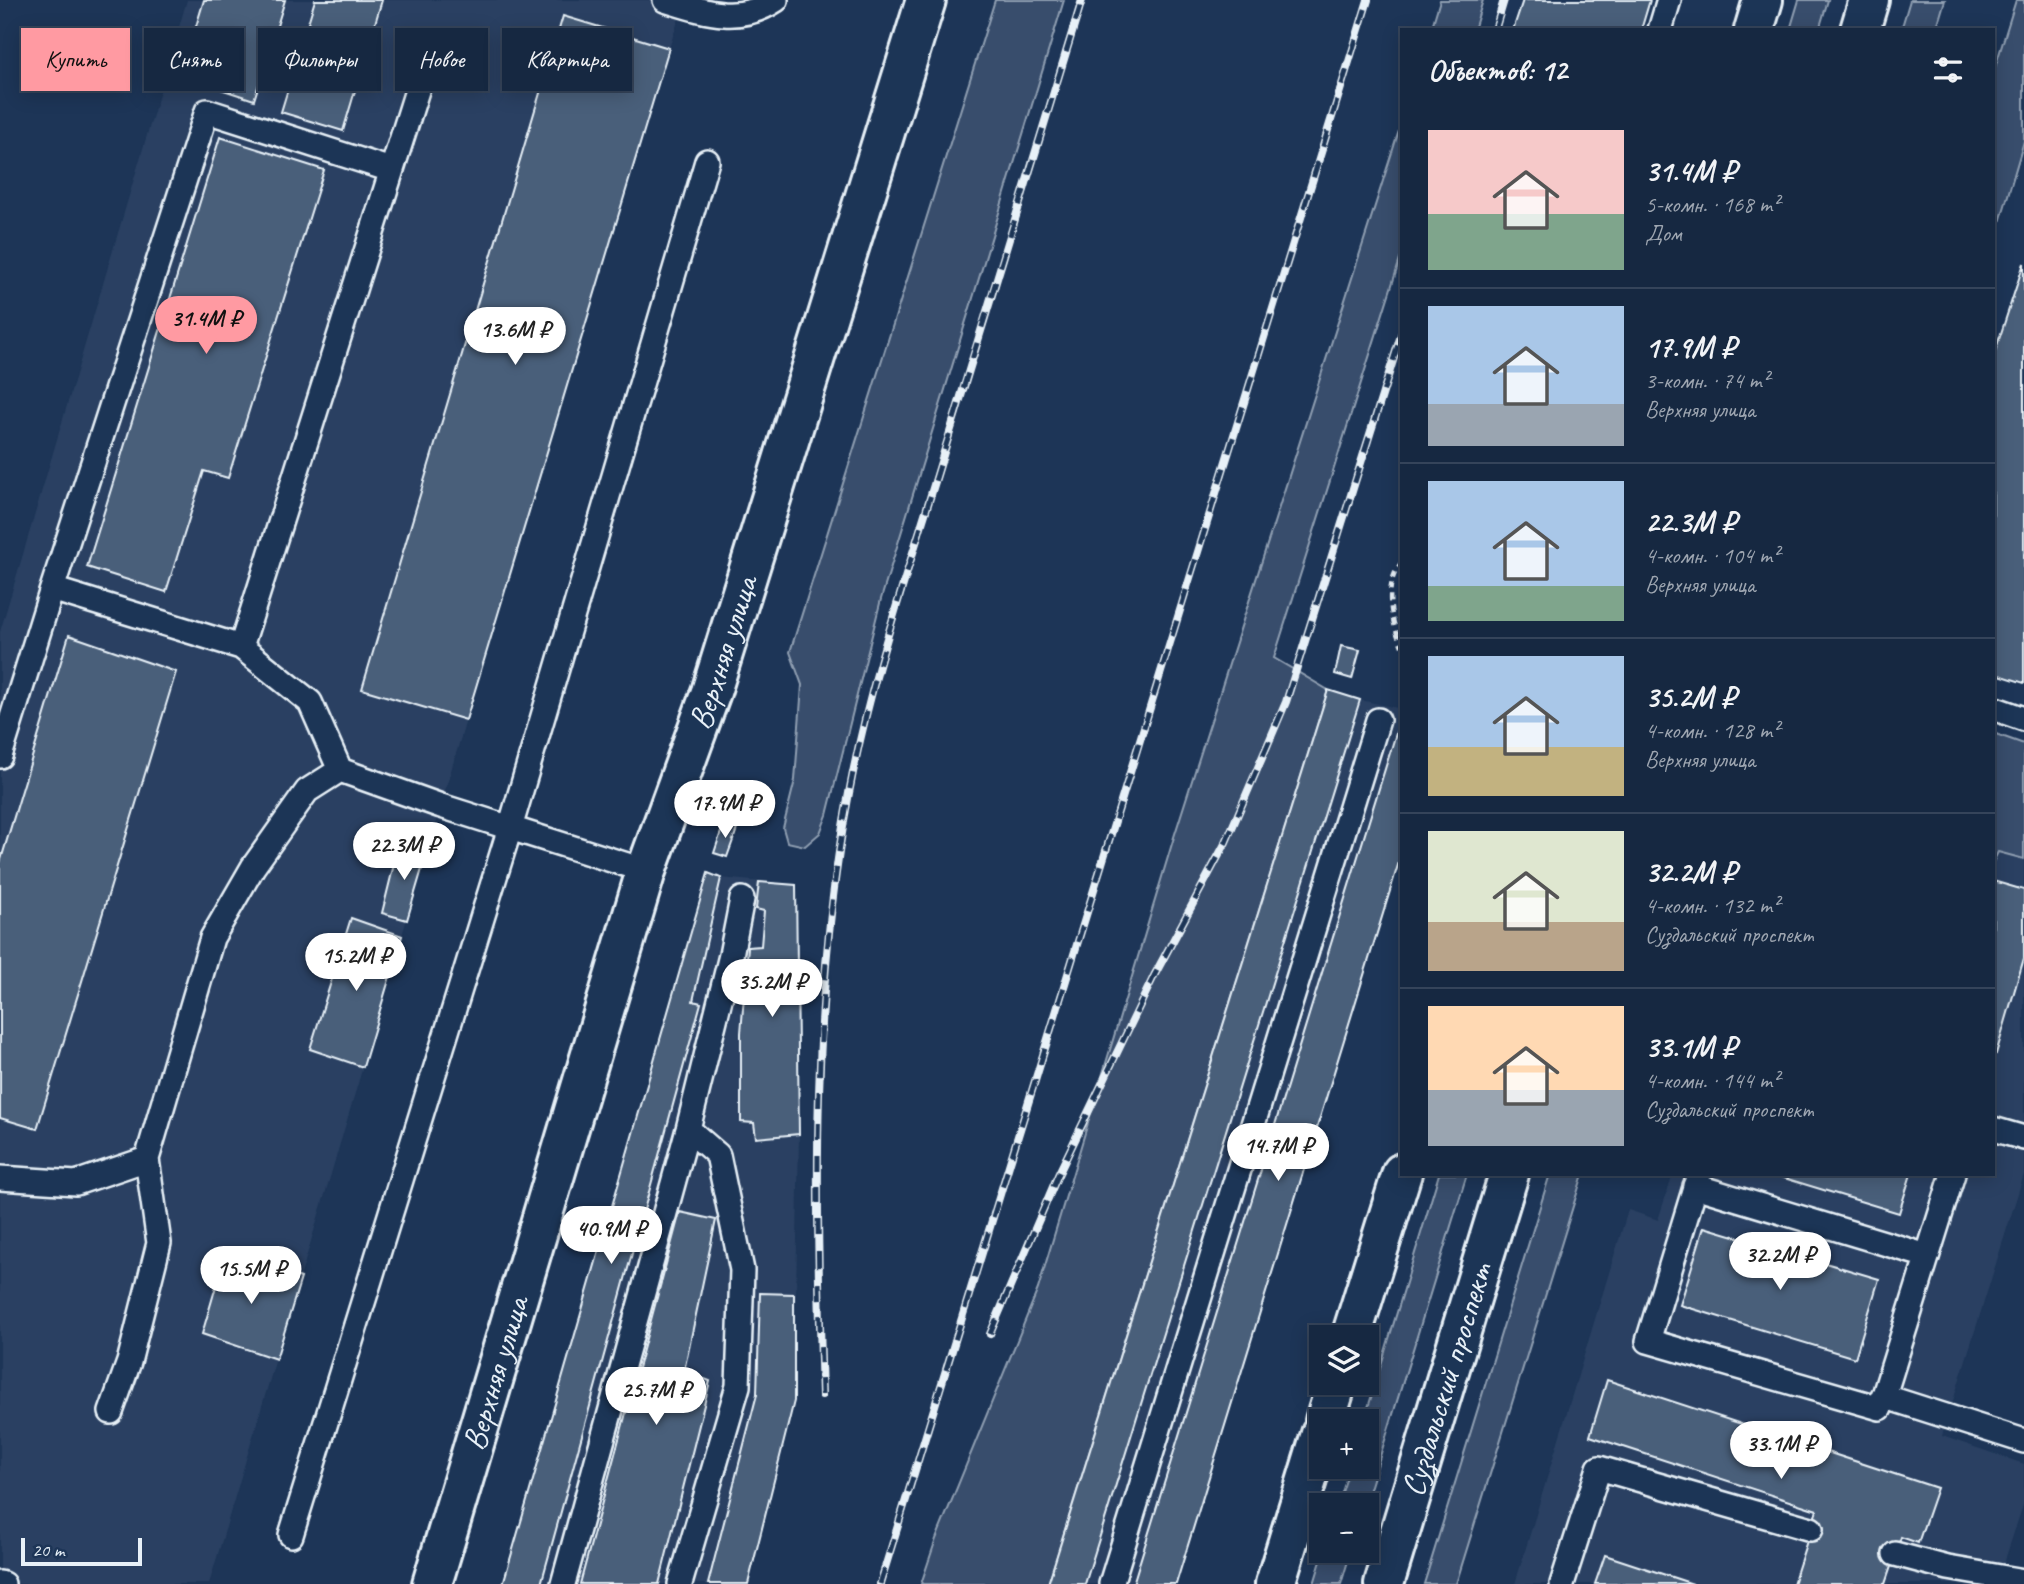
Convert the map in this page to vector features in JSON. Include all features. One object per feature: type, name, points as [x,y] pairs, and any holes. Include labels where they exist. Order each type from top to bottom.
[{"type":"street","name":"Верхняя улица","points":[[432,1584],[646,871],[711,692],[926,0]]},
{"type":"street","points":[[1755,28],[1763,0]]},
{"type":"street","points":[[1861,28],[1870,0]]},
{"type":"street","points":[[1355,1325],[1401,1176]]},
{"type":"street","name":"Суздальский проспект","points":[[1384,1584],[1508,1176]]},
{"type":"street","points":[[1275,1584],[1309,1473]]},
{"type":"lane","points":[[664,0],[714,14],[739,15],[764,8],[776,0]]},
{"type":"lane","points":[[1661,28],[1669,0]]},
{"type":"lane","points":[[241,647],[417,91]]},
{"type":"lane","points":[[0,756],[207,111],[391,170]]},
{"type":"lane","points":[[291,1535],[510,828],[708,161]]},
{"type":"lane","points":[[52,589],[241,647],[310,702],[340,770],[646,871]]},
{"type":"lane","points":[[1995,709],[2024,719]]},
{"type":"lane","points":[[1111,1584],[1378,720]]},
{"type":"lane","points":[[111,1412],[129,1362],[159,1243],[147,1159],[212,938],[253,867],[307,791],[340,770]]},
{"type":"lane","points":[[563,1584],[688,1129],[742,899]]},
{"type":"lane","points":[[680,1584],[738,1386],[742,1270],[718,1155],[688,1129]]},
{"type":"lane","points":[[1995,1130],[2024,1138]]},
{"type":"lane","points":[[0,1178],[76,1183],[147,1159]]},
{"type":"lane","points":[[1927,1256],[1697,1180],[1648,1341],[1880,1408],[1883,1396],[1927,1256],[1951,1176]]},
{"type":"lane","points":[[1883,1396],[2024,1441]]},
{"type":"lane","points":[[1562,1584],[1599,1468],[1811,1529]]},
{"type":"lane","points":[[1895,1554],[1945,1576],[2024,1581]]},
{"type":"path","points":[[1400,564],[1390,594],[1393,626],[1400,642]]},
{"type":"shaded area","points":[[187,0],[685,0],[466,720],[209,1584],[0,1584],[0,632],[160,91],[244,91],[244,28],[179,28]]},
{"type":"shaded area","points":[[995,0],[1064,0],[881,599],[827,815],[820,833],[805,846],[787,842],[783,828],[795,780],[802,685],[790,652]]},
{"type":"shaded area","points":[[1440,0],[1483,0],[1475,28],[1432,28]]},
{"type":"shaded area","points":[[1799,0],[1828,0],[1820,28],[1791,28]]},
{"type":"shaded area","points":[[1910,0],[1945,0],[1937,28],[1902,28]]},
{"type":"shaded area","points":[[2016,0],[2024,0],[2024,141],[1995,239],[1995,68]]},
{"type":"shaded area","points":[[1400,127],[1400,259],[1274,658],[1328,690],[1048,1584],[921,1584],[936,1539],[1038,1289],[1174,837]]},
{"type":"shaded area","points":[[1328,690],[1400,709],[1400,858],[1176,1584],[1048,1584]]},
{"type":"shaded area","points":[[1995,734],[2024,744],[2024,859],[1998,852],[1995,858]]},
{"type":"shaded area","points":[[1998,852],[2024,859],[2024,1174],[1942,1436],[2024,1464],[2024,1502],[1997,1584],[1515,1584],[1628,1210],[1658,1220],[1672,1176],[1995,1176],[1995,858]]},
{"type":"shaded area","points":[[708,873],[721,878],[796,885],[799,1134],[794,1401],[748,1584],[503,1584]]},
{"type":"shaded area","points":[[1438,1176],[1466,1176],[1379,1460],[1379,1409],[1368,1409],[1372,1395],[1379,1395],[1379,1372]]},
{"type":"shaded area","points":[[1549,1176],[1582,1176],[1456,1584],[1424,1584]]},
{"type":"shaded area","points":[[1346,1479],[1373,1479],[1369,1493],[1342,1493]]},
{"type":"shaded area","points":[[1320,1563],[1347,1563],[1341,1584],[1314,1584]]},
{"type":"building","points":[[204,0],[285,0],[276,28],[258,28],[258,87],[254,100],[227,91],[244,91],[244,28],[196,28]]},
{"type":"building","points":[[315,0],[382,0],[374,28],[306,28]]},
{"type":"building","points":[[1523,0],[1650,0],[1642,28],[1514,28]]},
{"type":"building","points":[[563,16],[603,28],[559,28]]},
{"type":"building","points":[[632,37],[669,48],[466,720],[362,689],[541,91],[632,91]]},
{"type":"building","points":[[287,91],[355,91],[343,131],[281,112]]},
{"type":"building","points":[[220,137],[324,170],[228,478],[204,471],[166,592],[87,567]]},
{"type":"building","points":[[2024,263],[2024,683],[1995,674],[1995,352]]},
{"type":"building","points":[[69,635],[176,672],[37,1129],[0,1118],[0,863]]},
{"type":"building","points":[[1341,646],[1360,650],[1352,679],[1335,674]]},
{"type":"building","points":[[1328,690],[1360,700],[1085,1584],[1048,1584]]},
{"type":"building","points":[[1400,720],[1400,858],[1176,1584],[1133,1584]]},
{"type":"building","points":[[724,823],[737,829],[727,857],[714,853]]},
{"type":"building","points":[[399,844],[427,852],[407,920],[382,913]]},
{"type":"building","points":[[708,873],[721,878],[693,1001],[701,1003],[541,1584],[503,1584]]},
{"type":"building","points":[[759,882],[796,885],[799,1134],[756,1138],[754,1123],[741,1122],[741,1033],[748,947],[761,946],[764,911],[756,909]]},
{"type":"building","points":[[1995,882],[2024,890],[2024,958],[1996,1054]]},
{"type":"building","points":[[351,918],[402,936],[363,1067],[310,1049]]},
{"type":"building","points":[[1778,1176],[1910,1176],[1899,1213]]},
{"type":"building","points":[[680,1212],[716,1220],[684,1371],[710,1381],[659,1584],[580,1584]]},
{"type":"building","points":[[1704,1227],[1879,1279],[1855,1358],[1680,1305]]},
{"type":"building","points":[[226,1252],[301,1278],[276,1359],[202,1334]]},
{"type":"building","points":[[760,1293],[794,1294],[794,1401],[748,1584],[708,1584],[757,1394]]},
{"type":"building","points":[[1607,1380],[1937,1488],[1918,1543],[1901,1537],[1885,1584],[1793,1584],[1817,1510],[1590,1436]]},
{"type":"building","points":[[1605,1555],[1693,1584],[1595,1584]]},
{"type":"railway","points":[[822,1395],[818,1244],[822,1018],[828,942],[849,793],[888,633],[1082,0]]},
{"type":"railway","points":[[880,1584],[1368,0]]},
{"type":"railway","points":[[1496,28],[1504,0]]},
{"type":"railway","points":[[990,1334],[1058,1175],[1154,976],[1226,842],[1286,702],[1400,338]]}]
